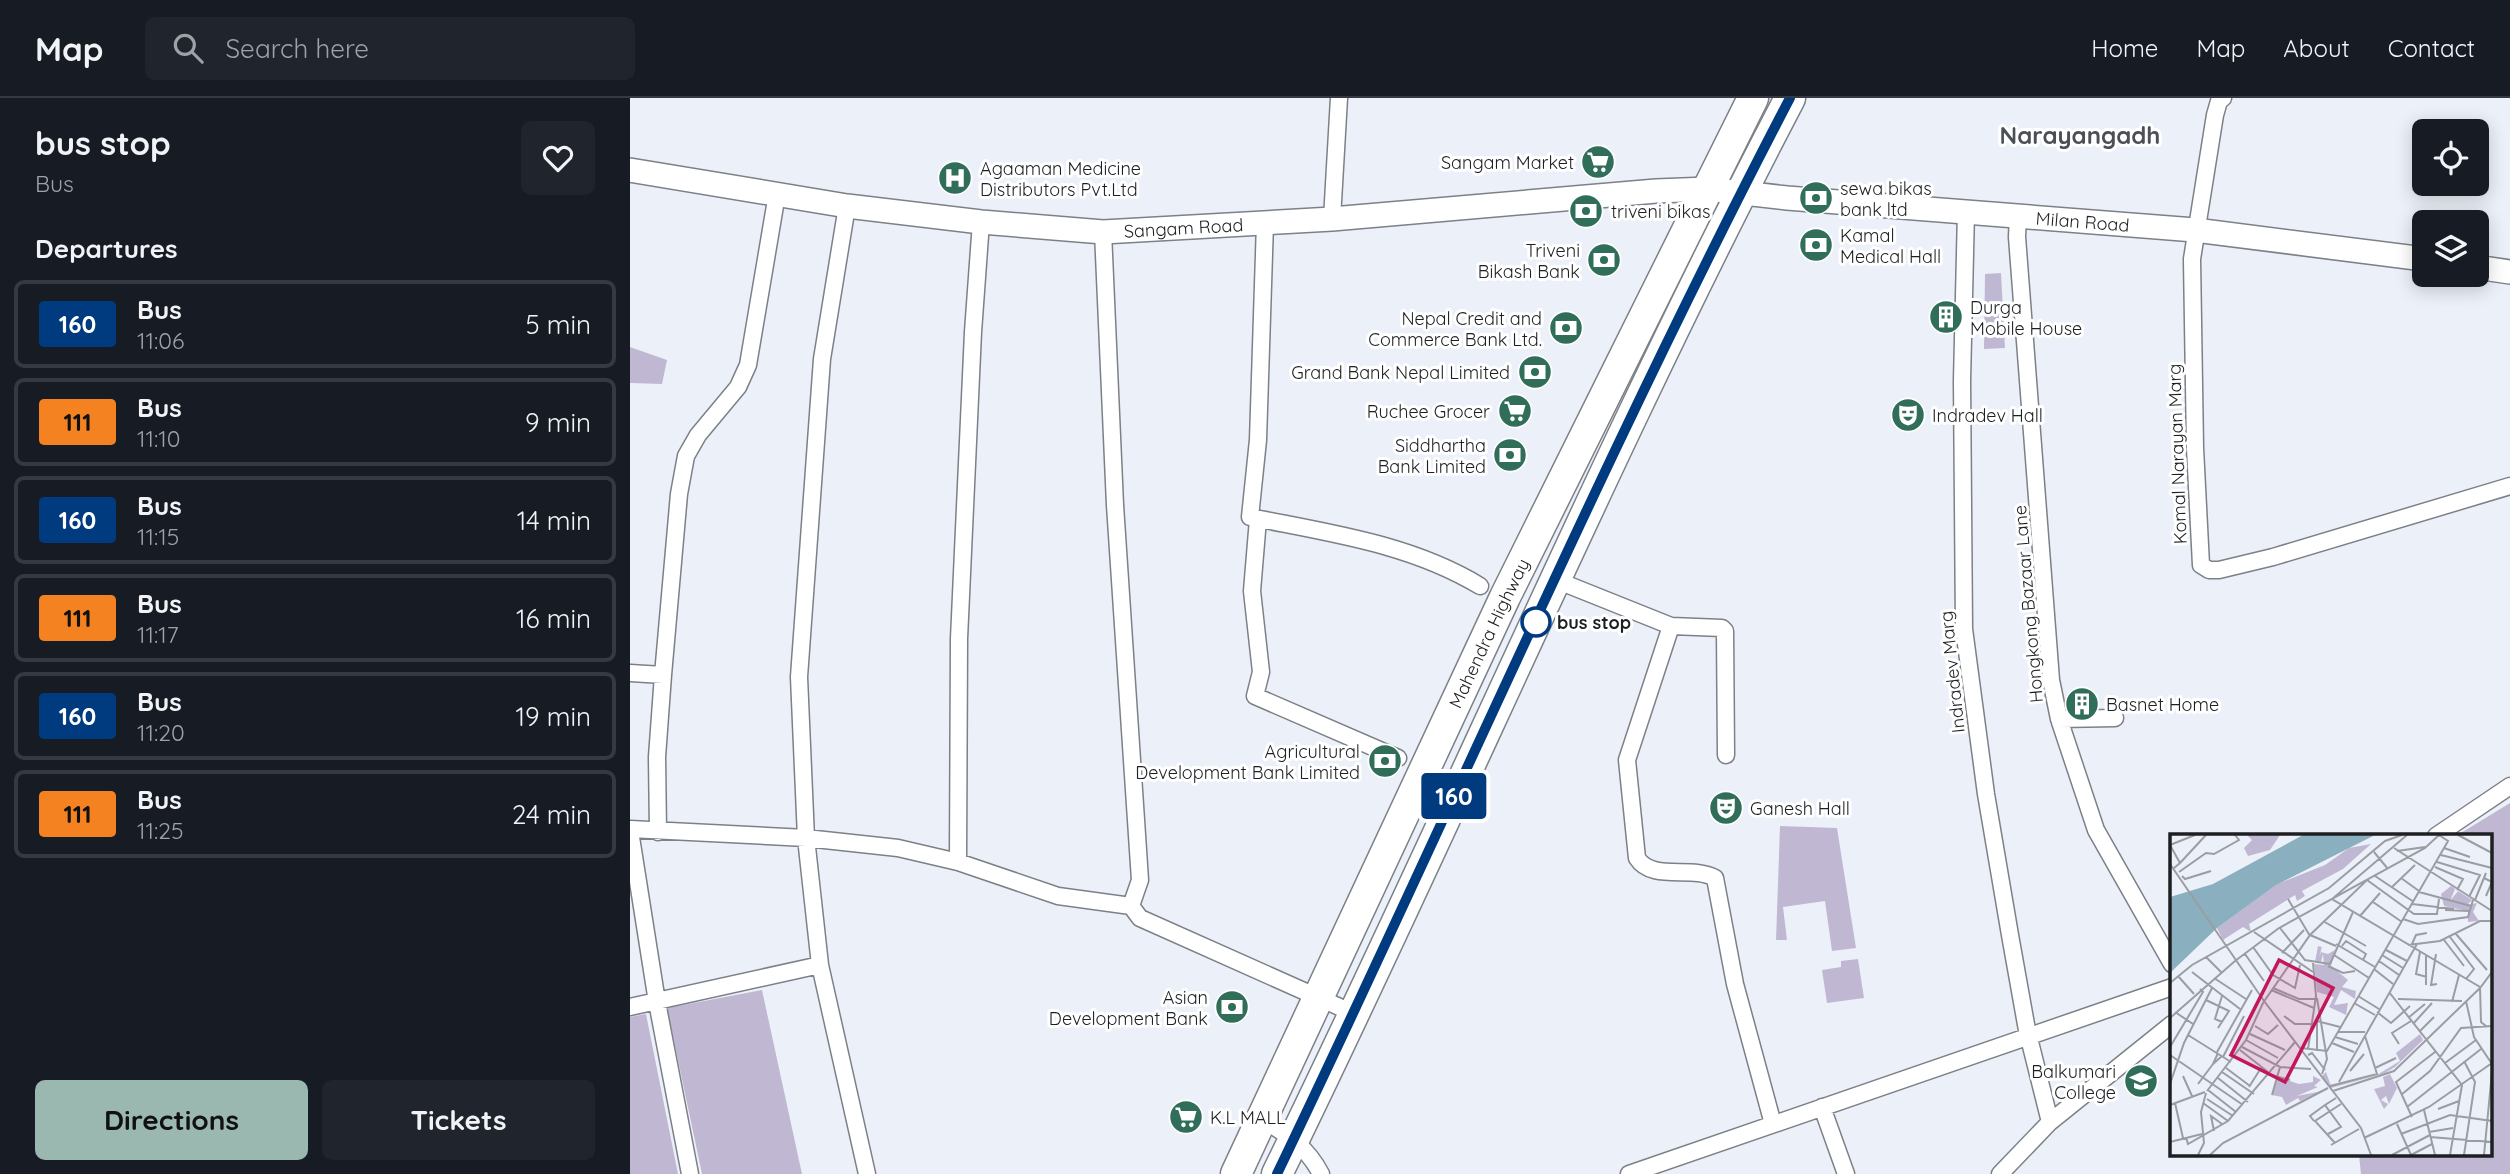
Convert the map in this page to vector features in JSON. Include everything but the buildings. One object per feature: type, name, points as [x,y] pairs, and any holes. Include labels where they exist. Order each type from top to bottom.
[{"type":"highway","name":"Mahendra Highway","points":[[1236,1174],[1505,597],[1753,98]]},
{"type":"highway","points":[[1277,1174],[1679,315],[1790,98]]},
{"type":"street","points":[[1332,219],[1339,98]]},
{"type":"street","points":[[2195,230],[2215,115],[2219,101],[2223,98]]},
{"type":"street","name":"Sangam Road","points":[[630,170],[847,206],[981,222],[1103,232],[1332,219],[1656,191],[1707,189],[1741,192]]},
{"type":"street","name":"Milan Road","points":[[1741,192],[1787,198],[2195,230],[2412,257]]},
{"type":"street","points":[[658,832],[657,757],[663,675],[679,494],[686,456],[698,435],[738,387],[748,365],[777,194]]},
{"type":"street","points":[[847,206],[822,359],[799,677],[806,838],[820,965],[867,1174]]},
{"type":"street","name":"Indradev Marg","points":[[1966,211],[1962,381],[1964,629],[1986,794],[2029,1037],[2050,1122]]},
{"type":"street","name":"Hongkong Bazaar Lane","points":[[2018,215],[2017,237],[2051,680],[2059,719],[2096,830],[2170,960]]},
{"type":"street","points":[[957,862],[959,639],[973,332],[981,222]]},
{"type":"street","points":[[1265,223],[1258,440],[1250,517],[1365,541],[1429,559],[1480,586]]},
{"type":"street","name":"Komal Narayan Marg","points":[[2195,230],[2192,272],[2200,565],[2209,570],[2219,570],[2510,486]]},
{"type":"street","points":[[1103,232],[1115,505],[1140,880],[1131,906]]},
{"type":"street","points":[[2489,269],[2510,272]]},
{"type":"street","points":[[1258,519],[1252,591],[1261,672],[1255,696],[1398,758]]},
{"type":"street","points":[[1556,580],[1671,626],[1722,628],[1727,634],[1726,755]]},
{"type":"street","points":[[1671,626],[1627,760],[1637,858],[1647,868],[1658,871],[1705,873],[1715,878],[1735,984],[1773,1124]]},
{"type":"street","points":[[630,673],[663,675]]},
{"type":"street","points":[[2059,719],[2115,718]]},
{"type":"street","points":[[2439,834],[2510,786]]},
{"type":"street","points":[[690,1174],[657,1002],[630,830],[806,838],[898,848],[957,862],[1058,896],[1131,906],[1140,918],[1353,1013]]},
{"type":"street","points":[[630,1007],[820,965]]},
{"type":"street","points":[[1629,1174],[2170,988]]},
{"type":"street","points":[[2000,1174],[2050,1122],[2170,1026]]},
{"type":"street","points":[[1822,1107],[1846,1174]]},
{"type":"street","points":[[1262,1119],[1294,1139],[1309,1153],[1321,1174]]},
{"type":"shaded area","points":[[2001,273],[2005,348],[1984,349],[1985,274]]},
{"type":"shaded area","points":[[630,347],[667,360],[662,384],[630,383]]},
{"type":"shaded area","points":[[2510,803],[2510,1174],[2361,1174],[2359,1156],[2492,1156],[2492,834],[2459,834]]},
{"type":"shaded area","points":[[1780,826],[1837,828],[1856,948],[1832,951],[1825,901],[1783,907],[1787,940],[1776,940]]},
{"type":"shaded area","points":[[1858,959],[1864,998],[1827,1003],[1822,970],[1841,967],[1841,961]]},
{"type":"shaded area","points":[[762,990],[802,1174],[702,1174],[667,1008]]},
{"type":"shaded area","points":[[646,1014],[678,1174],[630,1174],[630,1017]]},
{"type":"bus line","name":"160","points":[[1277,1174],[1343,1038],[1679,315],[1790,98]]},
{"type":"place","name":"Sangam Market","points":[[1598,162]]},
{"type":"place","name":"Agaaman Medicine Distributors Pvt.Ltd","points":[[955,178]]},
{"type":"place","name":"sewa bikas bank ltd","points":[[1816,198]]},
{"type":"place","name":"triveni bikas","points":[[1586,211]]},
{"type":"place","name":"Kamal Medical Hall","points":[[1816,245]]},
{"type":"place","name":"Triveni Bikash Bank","points":[[1604,260]]},
{"type":"place","name":"Durga Mobile House","points":[[1946,317]]},
{"type":"place","name":"Nepal Credit and Commerce Bank Ltd.","points":[[1566,328]]},
{"type":"place","name":"Grand Bank Nepal Limited","points":[[1535,372]]},
{"type":"place","name":"Ruchee Grocer","points":[[1515,411]]},
{"type":"place","name":"Indradev Hall","points":[[1908,415]]},
{"type":"place","name":"Siddhartha Bank Limited","points":[[1510,455]]},
{"type":"place","name":"bus stop","points":[[1536,622]]},
{"type":"place","name":"Basnet Home","points":[[2082,704]]},
{"type":"place","name":"Agricultural Development Bank Limited","points":[[1385,761]]},
{"type":"place","name":"Ganesh Hall","points":[[1726,808]]},
{"type":"place","name":"Asian Development Bank","points":[[1232,1007]]},
{"type":"place","name":"Balkumari College","points":[[2141,1081]]},
{"type":"place","name":"K.L MALL","points":[[1186,1117]]},
{"type":"district","name":"Narayangadh","points":[[2080,135]]}]
